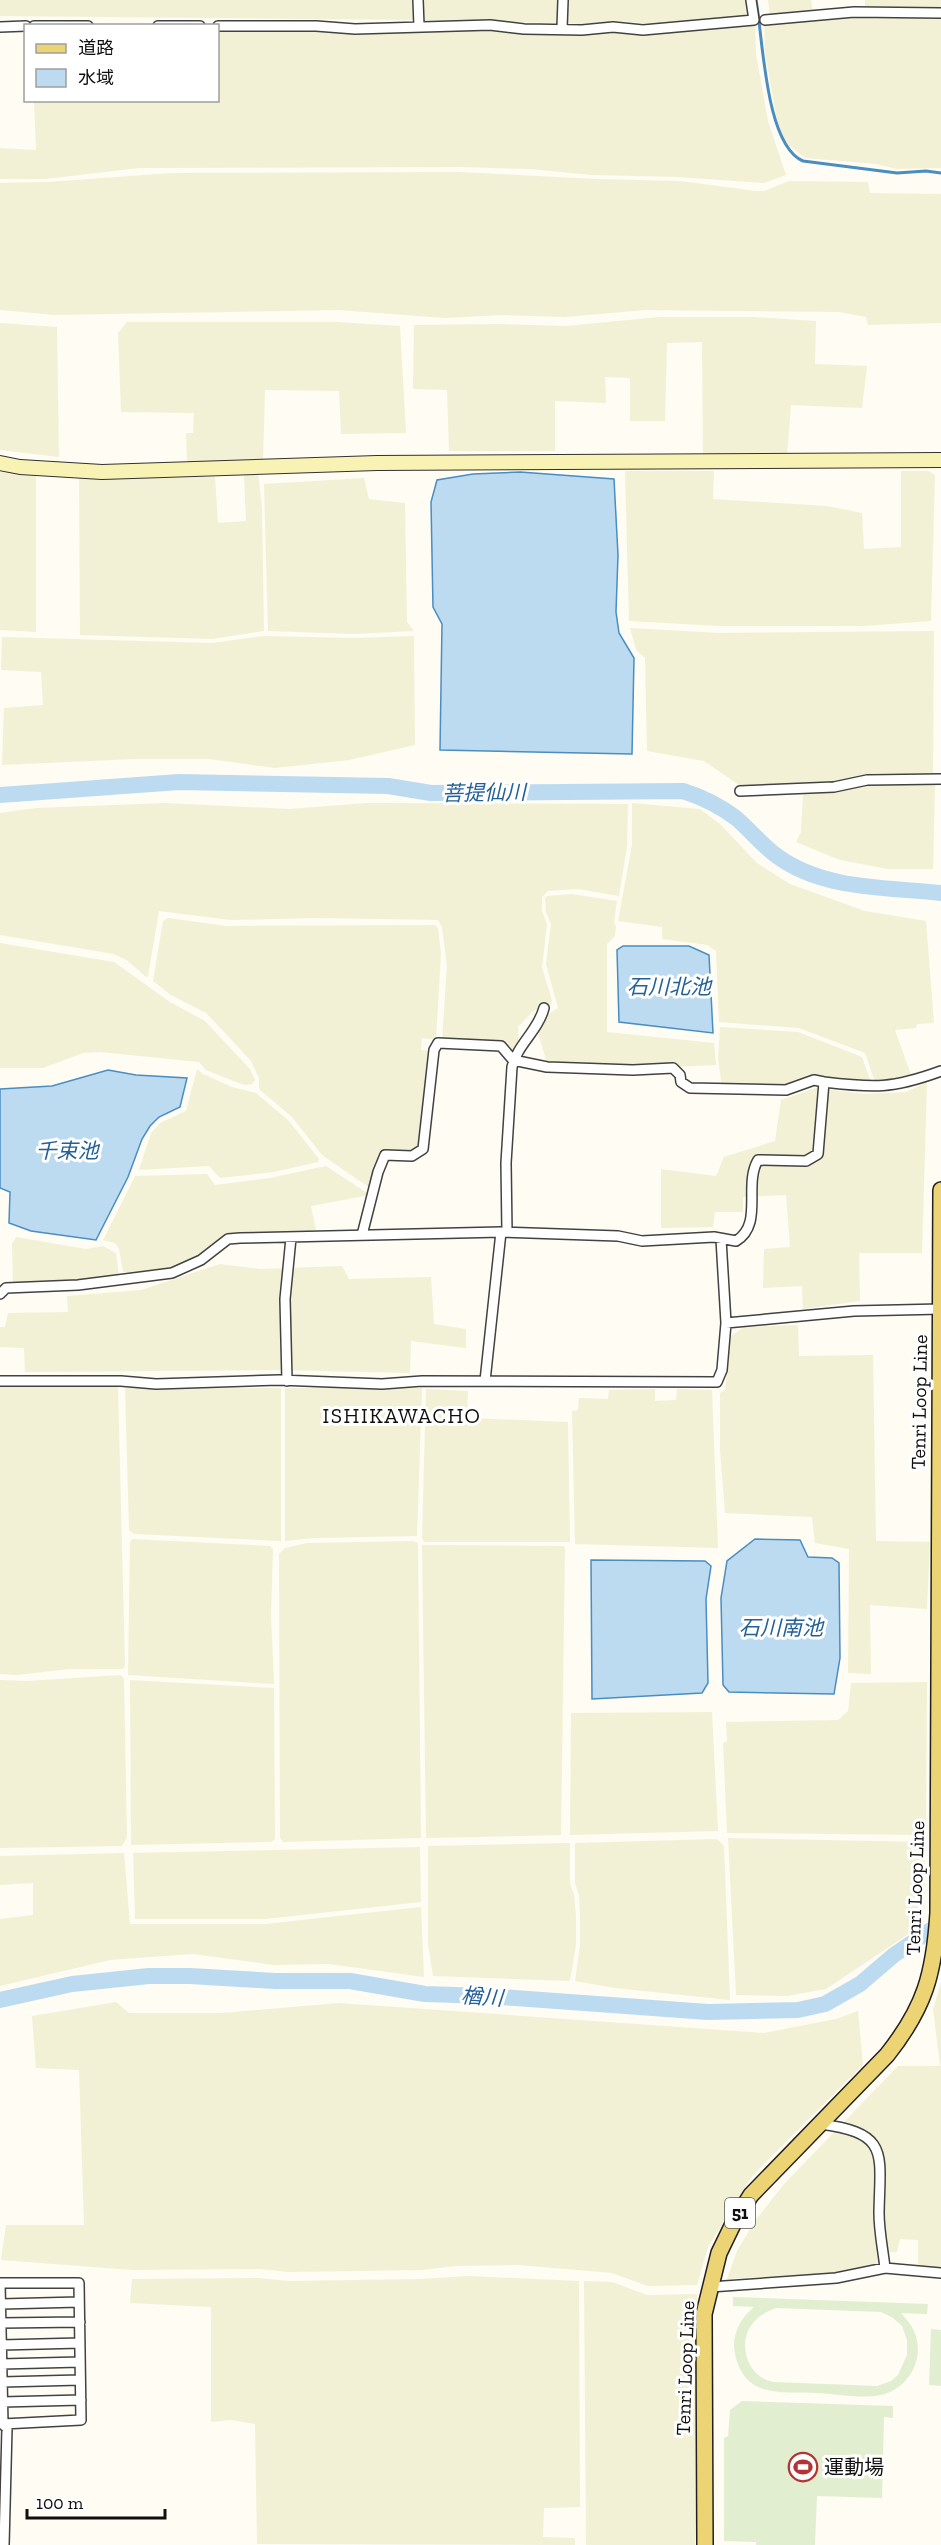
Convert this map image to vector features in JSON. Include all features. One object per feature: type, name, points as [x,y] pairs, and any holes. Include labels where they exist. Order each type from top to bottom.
[{"type":"main road","name":"Tenri Loop Line","points":[[705,2545],[704,2314],[719,2253],[752,2195],[902,2037],[919,2007],[932,1972],[939,1908],[941,1190]]},
{"type":"street","points":[[418,0],[419,26]]},
{"type":"street","points":[[562,28],[563,0]]},
{"type":"street","points":[[219,26],[316,26],[355,29],[490,25],[524,29],[582,30],[613,27],[643,30],[754,20],[752,0]]},
{"type":"street","points":[[765,20],[854,12],[941,13]]},
{"type":"street","points":[[0,27],[24,26]]},
{"type":"street","points":[[0,463],[20,467],[102,472],[378,463],[941,460]]},
{"type":"street","points":[[740,791],[834,787],[867,780],[941,779]]},
{"type":"street","points":[[485,1381],[504,1232],[513,1060],[540,1021],[544,1008]]},
{"type":"street","points":[[362,1235],[378,1172],[385,1155],[411,1156],[423,1149],[434,1050],[438,1043],[501,1046],[513,1060],[547,1066],[581,1069],[673,1068],[680,1075],[681,1083],[690,1088],[786,1090],[814,1080],[870,1088],[885,1087],[913,1081],[941,1071]]},
{"type":"street","points":[[0,1294],[6,1288],[78,1285],[172,1273],[201,1260],[228,1239],[504,1232],[618,1236],[642,1241],[714,1237],[736,1241],[748,1230],[751,1215],[752,1170],[758,1160],[806,1161],[818,1154],[824,1082]]},
{"type":"street","points":[[288,1381],[285,1299],[291,1238]]},
{"type":"street","points":[[0,1381],[121,1381],[156,1384],[288,1381],[382,1384],[485,1381],[717,1382],[722,1370],[726,1323],[721,1239]]},
{"type":"street","points":[[726,1323],[854,1311],[941,1309]]},
{"type":"street","points":[[820,2124],[847,2128],[867,2136],[879,2156],[882,2163],[879,2215],[885,2268]]},
{"type":"street","points":[[710,2286],[836,2278],[885,2268],[941,2273]]},
{"type":"street","points":[[0,2283],[79,2283],[81,2420],[1,2423],[0,2283]]},
{"type":"street","points":[[1,2304],[79,2302]]},
{"type":"street","points":[[1,2323],[80,2322]]},
{"type":"street","points":[[1,2345],[80,2343]]},
{"type":"street","points":[[2,2364],[80,2362]]},
{"type":"street","points":[[2,2382],[80,2380]]},
{"type":"street","points":[[2,2402],[81,2400]]},
{"type":"street","points":[[1,2423],[7,2428],[4,2545]]},
{"type":"green space","points":[[0,0],[415,0],[415,20],[0,16]]},
{"type":"green space","points":[[420,0],[562,0],[561,23],[420,20]]},
{"type":"green space","points":[[567,0],[747,0],[750,17],[726,17],[657,24],[616,21],[566,23]]},
{"type":"green space","points":[[768,0],[811,0],[813,13],[770,17]]},
{"type":"green space","points":[[865,0],[941,0],[941,8],[865,8]]},
{"type":"green space","points":[[865,15],[941,15],[941,168],[897,169],[876,164],[805,158],[785,142],[777,120],[765,53],[764,22]]},
{"type":"green space","points":[[755,22],[756,54],[768,121],[786,175],[764,183],[459,167],[139,168],[45,179],[0,179],[0,148],[36,150],[34,102],[219,102],[219,26],[453,27],[533,32]]},
{"type":"green space","points":[[459,172],[680,181],[756,191],[764,191],[789,181],[868,182],[870,193],[941,194],[941,323],[868,325],[866,317],[839,312],[645,310],[565,317],[501,315],[445,318],[338,310],[55,315],[0,310],[0,183],[172,173]]},
{"type":"green space","points":[[660,317],[753,317],[816,321],[815,364],[867,366],[862,408],[791,405],[787,455],[703,457],[702,342],[667,343],[665,421],[630,421],[630,378],[605,377],[606,403],[555,401],[555,451],[449,451],[447,390],[413,389],[414,325],[566,326]]},
{"type":"green space","points":[[127,322],[337,322],[400,326],[406,433],[341,434],[339,391],[265,390],[263,460],[187,463],[186,433],[193,433],[194,413],[121,412],[118,333]]},
{"type":"green space","points":[[0,323],[57,327],[59,457],[0,450]]},
{"type":"green space","points":[[625,471],[714,471],[713,499],[827,506],[862,513],[864,549],[901,547],[901,471],[928,471],[935,475],[931,621],[864,626],[719,626],[629,621]]},
{"type":"green space","points":[[0,472],[36,474],[36,632],[0,630]]},
{"type":"green space","points":[[258,472],[262,508],[264,631],[212,639],[80,635],[79,478],[215,477],[218,523],[246,521],[244,476]]},
{"type":"green space","points":[[364,478],[369,499],[405,503],[407,622],[414,631],[354,634],[268,631],[264,484]]},
{"type":"green space","points":[[630,628],[720,633],[934,631],[933,774],[874,773],[834,781],[742,787],[704,761],[647,751],[645,658],[636,650]]},
{"type":"green space","points":[[264,636],[354,638],[414,636],[415,745],[349,760],[275,768],[209,759],[134,759],[2,765],[4,708],[43,705],[41,672],[1,670],[2,637],[212,643]]},
{"type":"green space","points":[[874,783],[935,785],[933,869],[888,869],[840,860],[796,842],[801,832],[803,794],[835,791]]},
{"type":"green space","points":[[166,803],[289,809],[367,803],[628,804],[627,847],[619,896],[578,889],[548,891],[542,897],[542,911],[547,925],[542,967],[552,1001],[550,1006],[533,1011],[518,1027],[519,1042],[512,1050],[505,1046],[442,1041],[447,966],[442,927],[438,920],[318,918],[230,920],[159,911],[146,977],[128,961],[114,954],[0,935],[0,813],[36,808]]},
{"type":"green space","points":[[632,803],[700,809],[721,825],[757,863],[790,884],[865,911],[926,921],[934,1023],[917,1024],[916,1028],[895,1030],[911,1075],[875,1082],[865,1053],[799,1028],[719,1022],[716,951],[707,945],[662,939],[662,927],[618,921],[632,845]]},
{"type":"green space","points":[[572,894],[617,901],[615,936],[607,944],[607,1032],[714,1043],[716,1065],[672,1067],[547,1063],[535,1023],[558,1008],[546,964],[551,924],[546,912],[545,898]]},
{"type":"green space","points":[[168,918],[226,926],[435,925],[438,928],[441,953],[436,1040],[422,1038],[421,1050],[431,1051],[423,1149],[415,1154],[390,1151],[373,1190],[322,1155],[292,1117],[259,1089],[259,1078],[251,1061],[206,1013],[171,995],[153,981],[163,921]]},
{"type":"green space","points":[[0,943],[114,962],[170,1002],[205,1021],[250,1069],[255,1080],[252,1084],[245,1085],[206,1070],[199,1062],[100,1052],[83,1053],[43,1068],[0,1068]]},
{"type":"green space","points":[[720,1027],[798,1032],[862,1057],[871,1082],[812,1078],[787,1087],[722,1088],[718,1059]]},
{"type":"green space","points":[[197,1069],[232,1087],[256,1093],[289,1121],[319,1159],[318,1162],[274,1172],[220,1178],[209,1166],[139,1170],[151,1133],[160,1123],[186,1111]]},
{"type":"green space","points":[[927,1082],[922,1253],[859,1253],[860,1301],[803,1309],[802,1286],[763,1288],[764,1249],[790,1247],[786,1195],[743,1197],[743,1212],[715,1212],[713,1227],[661,1228],[661,1169],[716,1176],[724,1157],[775,1141],[781,1100],[816,1088],[864,1094],[906,1092]]},
{"type":"green space","points":[[326,1166],[370,1195],[311,1206],[316,1230],[287,1236],[230,1236],[199,1258],[155,1274],[123,1272],[119,1249],[115,1243],[103,1240],[135,1176],[207,1174],[215,1185],[270,1178]]},
{"type":"green space","points":[[16,1237],[86,1249],[103,1246],[116,1253],[119,1276],[103,1280],[13,1284],[12,1244]]},
{"type":"green space","points":[[220,1264],[261,1269],[342,1266],[349,1279],[431,1277],[434,1324],[466,1329],[466,1348],[411,1341],[410,1373],[274,1370],[25,1372],[24,1348],[0,1347],[0,1327],[5,1327],[8,1313],[68,1312],[67,1296],[141,1290]]},
{"type":"green space","points":[[798,1325],[799,1356],[873,1355],[876,1541],[930,1542],[927,1609],[870,1605],[871,1674],[848,1673],[849,1549],[815,1543],[812,1517],[725,1513],[720,1450],[720,1393],[725,1390],[731,1336],[744,1327]]},
{"type":"green space","points":[[0,1387],[118,1387],[125,1666],[122,1669],[70,1669],[17,1675],[0,1674]]},
{"type":"green space","points":[[125,1388],[281,1388],[281,1541],[134,1534],[129,1530]]},
{"type":"green space","points":[[285,1388],[422,1388],[417,1536],[315,1538],[285,1541]]},
{"type":"green space","points":[[426,1389],[468,1391],[467,1418],[568,1422],[570,1542],[424,1542],[422,1538]]},
{"type":"green space","points":[[655,1389],[655,1401],[676,1400],[677,1389],[712,1390],[718,1548],[575,1544],[572,1411],[578,1410],[579,1398],[608,1399],[609,1390]]},
{"type":"green space","points":[[132,1539],[270,1546],[273,1549],[271,1615],[274,1684],[128,1675],[130,1542]]},
{"type":"green space","points":[[413,1541],[418,1543],[421,1838],[283,1842],[280,1838],[279,1554],[285,1548],[307,1543]]},
{"type":"green space","points":[[422,1545],[563,1546],[565,1548],[561,1835],[426,1838]]},
{"type":"green space","points":[[121,1675],[124,1679],[127,1837],[122,1846],[0,1848],[0,1680],[27,1681]]},
{"type":"green space","points":[[130,1680],[274,1688],[275,1839],[271,1842],[131,1845]]},
{"type":"green space","points":[[927,1682],[926,1835],[727,1833],[723,1743],[727,1741],[726,1722],[838,1720],[848,1711],[851,1683]]},
{"type":"green space","points":[[712,1712],[718,1831],[570,1835],[571,1713]]},
{"type":"green space","points":[[728,1838],[925,1842],[925,1907],[921,1919],[910,1933],[826,1989],[787,1996],[736,1995]]},
{"type":"green space","points":[[717,1839],[724,1846],[730,2000],[615,1988],[575,1981],[580,1945],[580,1916],[579,1895],[575,1883],[575,1843]]},
{"type":"green space","points":[[570,1843],[570,1883],[574,1895],[576,1945],[570,1981],[433,1976],[428,1944],[428,1846]]},
{"type":"green space","points":[[420,1847],[421,1902],[265,1919],[135,1919],[133,1853]]},
{"type":"green space","points":[[124,1853],[130,1924],[265,1924],[421,1907],[424,1977],[329,1964],[274,1965],[192,1954],[110,1960],[0,1986],[0,1919],[33,1915],[33,1883],[0,1885],[0,1856]]},
{"type":"green space","points":[[941,1983],[941,2270],[918,2267],[918,2240],[900,2239],[897,2252],[880,2253],[879,2265],[829,2273],[727,2279],[737,2251],[755,2221],[784,2184],[898,2066],[940,2066],[933,2009]]},
{"type":"green space","points":[[116,2002],[129,2013],[222,2013],[339,2003],[764,2033],[836,2019],[858,2011],[863,2065],[752,2176],[708,2247],[697,2285],[648,2286],[612,2273],[519,2265],[456,2266],[422,2270],[288,2272],[259,2269],[132,2270],[1,2260],[6,2225],[84,2225],[79,2070],[36,2068],[32,2016]]},
{"type":"green space","points":[[468,2276],[579,2281],[580,2507],[544,2508],[543,2537],[575,2538],[575,2545],[257,2544],[255,2424],[231,2420],[211,2422],[211,2307],[130,2303],[132,2279],[258,2278],[288,2281]]},
{"type":"green space","points":[[584,2281],[612,2282],[647,2295],[697,2294],[695,2545],[586,2545]]},
{"type":"green space","points":[[733,2297],[928,2304],[927,2314],[901,2313],[913,2328],[918,2352],[916,2362],[907,2379],[891,2392],[865,2397],[777,2392],[749,2382],[740,2368],[734,2346],[739,2324],[754,2307],[733,2306]],"holes":[[[776,2308],[881,2312],[902,2326],[907,2340],[907,2355],[898,2375],[891,2381],[877,2386],[774,2382],[757,2374],[747,2359],[745,2340],[748,2331],[758,2318]]]},
{"type":"green space","points":[[931,2329],[941,2330],[941,2386],[929,2385]]},
{"type":"green space","name":"運動場","points":[[742,2401],[893,2406],[893,2418],[884,2417],[882,2498],[817,2496],[815,2545],[756,2545],[756,2542],[724,2541],[724,2438],[728,2436],[730,2410]]},
{"type":"water","points":[[520,472],[614,479],[618,555],[616,612],[619,633],[634,658],[632,754],[440,750],[442,624],[433,607],[431,502],[437,480],[473,474]]},
{"type":"water","name":"石川北池","points":[[623,946],[689,946],[709,955],[713,1033],[619,1022],[617,950]]},
{"type":"water","name":"千束池","points":[[108,1070],[136,1075],[187,1078],[180,1107],[159,1117],[142,1139],[128,1177],[96,1240],[31,1231],[9,1223],[10,1192],[0,1188],[0,1089],[52,1086]]},
{"type":"water","name":"石川南池","points":[[755,1539],[800,1540],[808,1557],[832,1558],[839,1563],[840,1658],[834,1694],[729,1692],[723,1685],[721,1598],[727,1561]]},
{"type":"water","name":"石川南池","points":[[591,1560],[705,1561],[711,1566],[706,1599],[708,1683],[702,1693],[592,1699]]},
{"type":"waterway","points":[[756,0],[773,113],[790,151],[803,161],[897,173],[926,171],[941,173]]},
{"type":"waterway","name":"菩提仙川","points":[[0,795],[179,782],[388,786],[431,793],[683,791],[724,810],[736,818],[777,856],[814,875],[877,888],[941,893]]},
{"type":"waterway","name":"楢川","points":[[0,2000],[72,1984],[149,1976],[190,1976],[275,1981],[350,1981],[425,1994],[487,1996],[708,2012],[798,2010],[825,2004],[860,1984],[894,1955],[941,1923]]},
{"type":"place","name":"運動場","points":[[803,2467]]},
{"type":"district","name":"ISHIKAWACHO","points":[[402,1416]]}]
